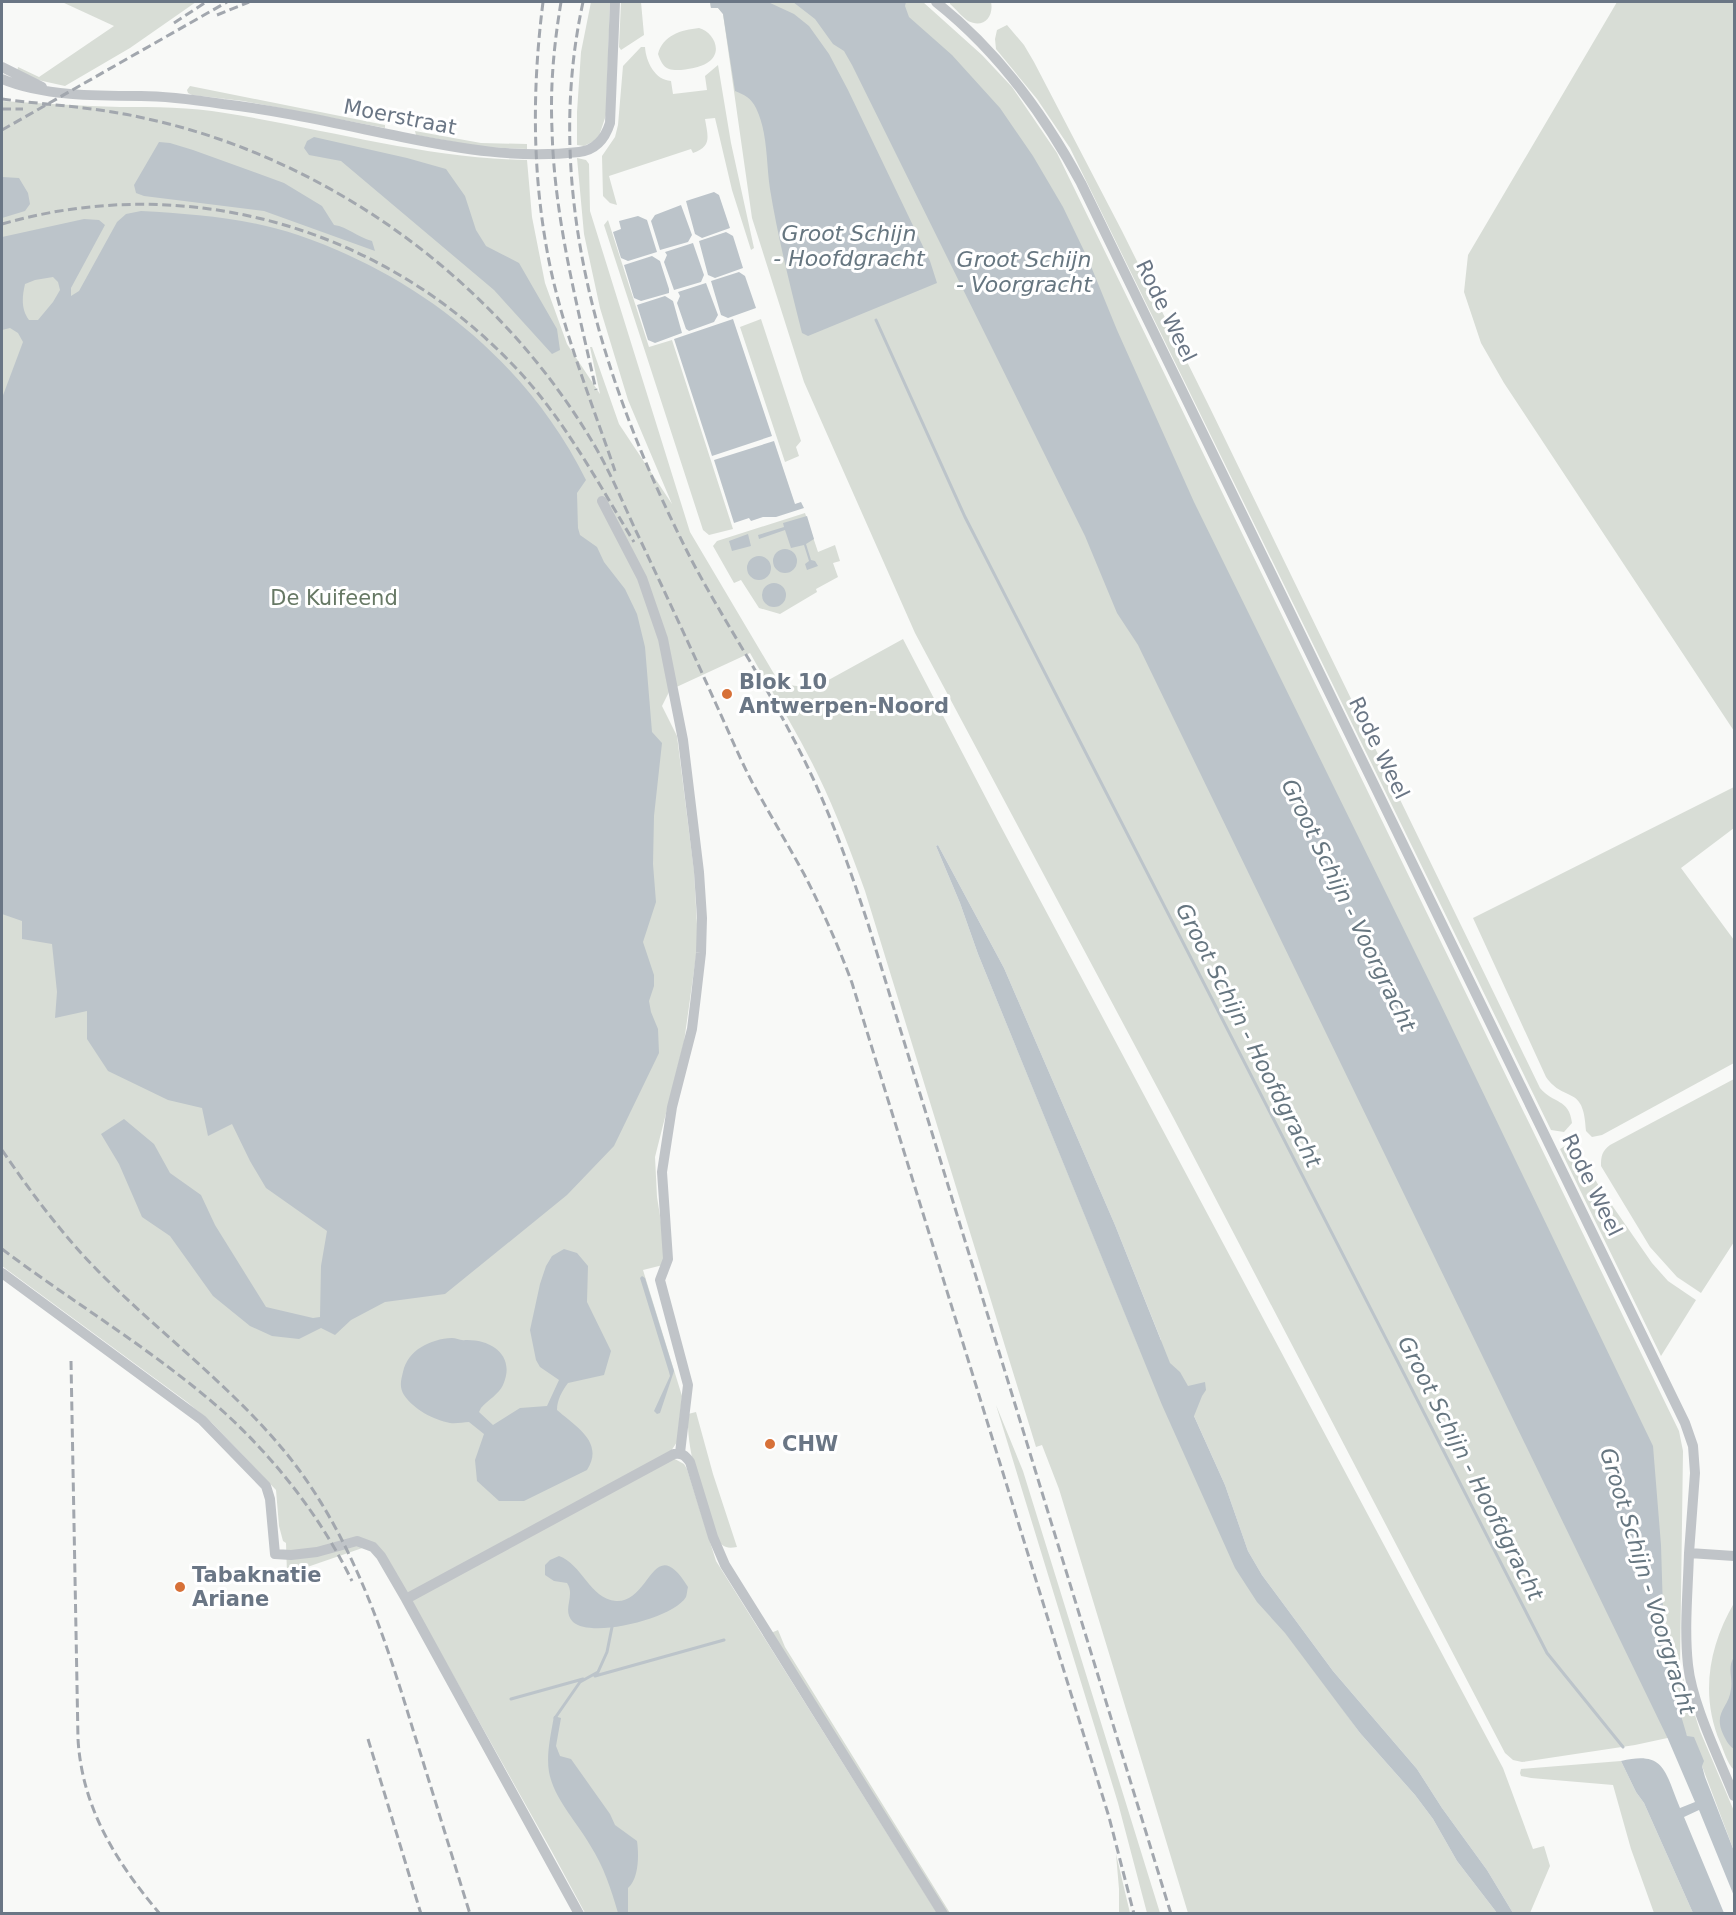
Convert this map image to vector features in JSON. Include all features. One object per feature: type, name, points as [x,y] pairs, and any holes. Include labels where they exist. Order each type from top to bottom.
[{"type":"street","name":"Moerstraat","points":[[2,80],[29,88],[113,97],[142,96],[222,103],[470,150],[517,154],[580,152],[596,146],[603,140],[610,123],[615,2]]},
{"type":"street","name":"Rode Weel","points":[[936,2],[979,40],[1011,76],[1043,117],[1081,183],[1685,1423],[1694,1446],[1694,1499],[1689,1553],[1687,1623],[1688,1666],[1710,1738],[1734,1796]]},
{"type":"street","name":"Moerstraat","points":[[2,67],[48,90]]},
{"type":"street","points":[[602,501],[642,578],[663,639],[683,740],[699,872],[702,918],[701,953],[692,1029],[672,1107],[662,1172],[668,1259],[660,1280],[688,1385],[680,1453]]},
{"type":"street","points":[[2,1273],[202,1419],[266,1486],[270,1499],[275,1554],[317,1552],[357,1541],[373,1547],[381,1556],[406,1599],[579,1914]]},
{"type":"street","points":[[406,1599],[674,1454],[680,1453],[686,1456],[690,1462],[713,1537],[725,1565],[943,1914]]},
{"type":"street","points":[[1689,1553],[1734,1556]]},
{"type":"green space","points":[[62,2],[196,2],[130,48],[65,86],[17,72],[18,67],[39,77],[114,26]]},
{"type":"green space","points":[[591,2],[610,2],[606,115],[598,139],[584,146],[577,145],[577,112],[581,52]]},
{"type":"green space","points":[[621,2],[641,2],[644,35],[621,50],[619,47]]},
{"type":"green space","points":[[710,2],[923,2],[982,55],[1012,87],[1057,153],[1679,1431],[1683,1451],[1680,1668],[1700,1731],[1734,1811],[1734,1851],[1702,1766],[1686,1734],[1635,1745],[1522,1762],[1513,1760],[1505,1753],[1173,1117],[915,633],[804,382],[752,218],[723,14],[718,8],[711,8]]},
{"type":"green space","points":[[950,2],[991,2],[992,7],[987,20],[974,23],[968,21]]},
{"type":"green space","points":[[1617,2],[1734,2],[1734,731],[1504,383],[1481,343],[1464,292],[1468,255]]},
{"type":"green space","points":[[1007,25],[1024,45],[1034,62],[1122,231],[1540,1088],[1568,1109],[1572,1123],[1564,1132],[1551,1130],[1070,148],[1037,99],[996,49],[997,30]]},
{"type":"green space","points":[[699,28],[713,38],[716,49],[712,59],[703,65],[688,69],[673,70],[665,67],[658,54],[664,42],[679,32]]},
{"type":"green space","points":[[641,47],[645,47],[649,64],[656,74],[671,81],[673,94],[707,90],[705,76],[718,65],[731,143],[754,248],[751,250],[732,190],[715,118],[705,119],[707,140],[699,150],[693,153],[691,149],[609,176],[617,205],[610,203],[603,196],[602,156],[615,137],[618,125],[623,66]]},
{"type":"green space","points":[[190,86],[385,125],[385,128],[243,101],[192,95],[187,90]]},
{"type":"green space","name":"De Kuifeend","points":[[2,101],[199,110],[451,154],[527,160],[532,217],[545,283],[567,344],[600,394],[590,347],[592,347],[619,424],[672,504],[628,400],[600,308],[584,234],[577,158],[586,160],[589,164],[590,211],[690,532],[780,684],[814,688],[903,639],[1503,1768],[1533,1849],[1544,1846],[1550,1866],[1530,1913],[1513,1913],[1487,1870],[1417,1769],[1333,1671],[1262,1575],[1248,1551],[1225,1485],[1186,1398],[1218,1515],[1331,1693],[1360,1733],[1415,1795],[1433,1819],[1457,1861],[1497,1913],[1188,1913],[1059,1489],[1042,1445],[1036,1447],[865,891],[818,775],[750,653],[670,690],[662,706],[677,736],[694,871],[698,942],[684,1042],[655,1157],[657,1197],[665,1247],[663,1265],[643,1270],[682,1396],[677,1442],[671,1451],[673,1458],[684,1464],[687,1469],[716,1561],[937,1913],[585,1913],[421,1618],[374,1544],[287,1574],[286,1543],[283,1541],[279,1526],[276,1490],[212,1423],[187,1402],[2,1266]],"holes":[[[938,845],[1004,968],[1115,1225],[1161,1340],[1140,1350],[936,846]]]},
{"type":"green space","points":[[415,131],[481,143],[527,144],[527,149],[482,147],[416,135]]},
{"type":"green space","points":[[608,220],[649,347],[672,340],[733,529],[709,535],[703,530],[604,225]]},
{"type":"green space","points":[[761,319],[801,441],[796,447],[799,456],[785,462],[740,327]]},
{"type":"green space","points":[[805,513],[818,552],[835,545],[840,561],[833,563],[838,577],[780,614],[759,608],[741,580],[734,583],[713,546],[717,541]]},
{"type":"green space","points":[[1734,787],[1734,828],[1681,868],[1734,940],[1734,1063],[1602,1135],[1592,1137],[1586,1131],[1582,1106],[1572,1096],[1553,1085],[1546,1077],[1473,918]]},
{"type":"green space","points":[[1734,1079],[1734,1242],[1701,1293],[1677,1277],[1650,1247],[1601,1166],[1601,1159],[1610,1145]]},
{"type":"green space","points":[[1568,1144],[1580,1153],[1600,1188],[1652,1263],[1668,1281],[1696,1300],[1661,1356],[1560,1149]]},
{"type":"green space","points":[[996,1405],[1023,1471],[1160,1913],[1147,1913],[1118,1803]]},
{"type":"green space","points":[[696,1412],[737,1547],[730,1548],[722,1545],[716,1537],[701,1492],[688,1430],[688,1414]]},
{"type":"green space","points":[[1734,1603],[1734,1770],[1729,1764],[1714,1724],[1709,1689],[1713,1653],[1725,1619]]},
{"type":"green space","points":[[778,1630],[785,1647],[950,1913],[946,1913],[771,1633]]},
{"type":"green space","points":[[1621,1761],[1644,1803],[1693,1913],[1654,1913],[1631,1849],[1613,1785],[1531,1778],[1521,1776],[1520,1773],[1521,1769]]},
{"type":"green space","points":[[1116,1854],[1130,1913],[1119,1913]]},
{"type":"water","name":"Groot Schijn - Hoofdgracht","points":[[710,2],[768,2],[794,14],[809,26],[829,54],[848,90],[930,261],[937,283],[808,336],[802,333],[773,207],[763,127],[752,102],[735,91],[723,14],[718,8],[711,8]]},
{"type":"water","name":"Groot Schijn - Voorgracht","points":[[793,2],[906,2],[909,17],[952,55],[1000,108],[1033,156],[1063,207],[1194,502],[1439,1001],[1653,1446],[1661,1545],[1664,1643],[1669,1675],[1687,1736],[1694,1737],[1704,1761],[1702,1766],[1705,1777],[1734,1851],[1734,1896],[1699,1810],[1684,1817],[1724,1913],[1693,1913],[1644,1803],[1621,1761],[1636,1758],[1655,1762],[1667,1775],[1680,1808],[1695,1802],[1668,1739],[1138,645],[1117,613],[1085,536],[852,65],[844,51],[833,44],[815,19]]},
{"type":"water","points":[[314,137],[446,169],[465,196],[476,230],[486,246],[519,263],[557,329],[560,350],[552,354],[494,290],[341,161],[309,155],[304,148],[307,141]]},
{"type":"water","points":[[159,142],[193,150],[284,183],[322,206],[334,225],[372,241],[375,251],[264,211],[144,196],[136,193],[134,185]]},
{"type":"water","points":[[2,177],[19,178],[28,193],[30,204],[25,211],[2,218]]},
{"type":"water","points":[[714,192],[719,195],[730,228],[702,238],[695,234],[686,201]]},
{"type":"water","points":[[681,205],[692,235],[688,242],[660,250],[651,221],[655,215]]},
{"type":"water","points":[[141,211],[220,218],[279,229],[298,235],[343,253],[387,275],[428,300],[466,329],[502,362],[534,398],[562,438],[586,480],[577,493],[580,535],[597,547],[604,562],[625,589],[637,614],[645,647],[652,732],[662,743],[654,816],[653,864],[656,902],[643,942],[654,975],[654,986],[649,1001],[658,1029],[659,1053],[614,1146],[567,1195],[445,1294],[385,1302],[351,1320],[335,1335],[321,1328],[299,1339],[272,1336],[250,1326],[213,1296],[170,1236],[142,1217],[119,1164],[101,1134],[124,1119],[154,1144],[170,1173],[201,1195],[215,1225],[266,1307],[313,1318],[320,1317],[321,1266],[327,1231],[266,1188],[232,1124],[208,1136],[202,1108],[168,1100],[108,1071],[87,1039],[87,1011],[55,1018],[57,992],[52,944],[22,939],[22,921],[2,914],[2,398],[23,342],[18,333],[10,328],[2,330],[2,237],[84,219],[99,220],[105,225],[71,288],[71,296],[79,291],[117,222],[126,214]],"holes":[[[53,277],[58,282],[60,290],[53,302],[38,320],[29,320],[23,303],[25,284]]]},
{"type":"water","points":[[638,216],[647,220],[657,252],[628,261],[621,258],[613,232],[621,229],[619,221]]},
{"type":"water","points":[[726,232],[733,236],[743,268],[715,278],[708,275],[699,241]]},
{"type":"water","points":[[693,243],[704,275],[701,282],[674,290],[664,262],[667,255],[665,252]]},
{"type":"water","points":[[652,256],[660,261],[669,293],[641,301],[634,298],[624,265]]},
{"type":"water","points":[[739,272],[745,276],[756,308],[728,318],[721,315],[711,281]]},
{"type":"water","points":[[706,283],[718,315],[714,322],[689,331],[686,329],[677,303],[680,296],[678,292]]},
{"type":"water","points":[[665,296],[673,301],[682,333],[655,343],[648,340],[637,305]]},
{"type":"water","points":[[733,319],[772,436],[712,456],[674,339]]},
{"type":"water","points":[[774,441],[795,504],[801,502],[804,508],[776,517],[763,517],[751,521],[749,518],[734,523],[714,460]]},
{"type":"water","points":[[807,516],[814,539],[806,544],[811,560],[815,561],[818,566],[807,570],[805,564],[809,561],[804,545],[791,548],[785,530],[759,539],[758,535],[784,527],[783,523]]},
{"type":"water","points":[[748,534],[751,546],[732,551],[729,541]]},
{"type":"water","points":[[785,549],[790,550],[796,556],[796,566],[790,572],[785,573],[780,572],[774,566],[773,561],[774,556],[780,550]]},
{"type":"water","points":[[759,556],[764,557],[770,563],[770,573],[764,579],[759,580],[754,579],[748,573],[747,568],[748,563],[754,557]]},
{"type":"water","points":[[774,583],[779,584],[785,590],[785,600],[779,606],[774,607],[769,606],[763,600],[762,595],[763,590],[769,584]]},
{"type":"water","points":[[938,845],[1004,968],[1115,1225],[1170,1363],[1180,1372],[1188,1386],[1205,1382],[1206,1390],[1194,1416],[1225,1485],[1248,1551],[1262,1575],[1333,1671],[1417,1769],[1487,1870],[1513,1913],[1497,1913],[1457,1861],[1433,1819],[1415,1795],[1360,1733],[1285,1633],[1257,1602],[1235,1568],[1162,1405],[978,954],[936,846]]},
{"type":"water","points":[[564,1249],[577,1253],[588,1266],[587,1302],[611,1351],[604,1375],[568,1383],[557,1406],[557,1410],[586,1436],[592,1451],[592,1460],[587,1470],[524,1501],[499,1501],[477,1481],[475,1460],[484,1434],[469,1422],[444,1422],[418,1409],[402,1392],[403,1372],[415,1352],[428,1343],[452,1338],[475,1340],[499,1351],[506,1366],[503,1385],[479,1412],[493,1425],[520,1408],[547,1406],[559,1380],[540,1367],[536,1360],[530,1330],[546,1266],[552,1256]]},
{"type":"water","points":[[642,1276],[645,1278],[674,1371],[660,1413],[657,1414],[654,1411],[670,1376],[640,1278]]},
{"type":"water","points":[[559,1556],[574,1566],[599,1594],[607,1599],[616,1601],[628,1599],[637,1592],[652,1573],[659,1567],[667,1565],[676,1571],[688,1587],[686,1597],[678,1605],[650,1619],[614,1627],[583,1627],[573,1622],[568,1613],[570,1593],[567,1583],[554,1581],[545,1575],[545,1565]]},
{"type":"water","points":[[1734,1657],[1734,1749],[1724,1736],[1720,1720],[1730,1695],[1731,1665]]},
{"type":"water","points":[[554,1716],[561,1718],[556,1746],[560,1756],[571,1759],[610,1814],[615,1825],[637,1841],[637,1866],[632,1884],[628,1888],[628,1913],[618,1913],[599,1862],[585,1836],[561,1801],[552,1782],[548,1758]]},
{"type":"waterway","name":"Groot Schijn - Hoofdgracht","points":[[876,320],[965,517],[1547,1653],[1623,1747]]},
{"type":"waterway","points":[[555,1718],[580,1682],[598,1672],[607,1652],[612,1627]]},
{"type":"waterway","points":[[595,1676],[724,1640]]},
{"type":"waterway","points":[[511,1699],[583,1679]]},
{"type":"railway","points":[[174,23],[206,2]]},
{"type":"railway","points":[[2,130],[227,2]]},
{"type":"railway","points":[[217,15],[249,2]]},
{"type":"railway","points":[[543,2],[536,100],[537,164],[543,229],[562,314],[615,471]]},
{"type":"railway","points":[[561,2],[552,81],[554,162],[562,228],[596,390]]},
{"type":"railway","points":[[583,2],[572,74],[570,147],[576,218],[589,289],[608,359],[632,428],[660,496],[692,561],[793,738],[826,807],[844,854],[869,927],[1171,1914]]},
{"type":"railway","points":[[2,99],[88,108],[139,117],[209,136],[276,162],[341,195],[402,234],[458,280],[510,331],[556,387],[596,448],[747,773],[817,900],[852,983],[1109,1817],[1134,1914]]},
{"type":"railway","points":[[2,109],[23,109]]},
{"type":"railway","points":[[2,224],[71,209],[141,204],[210,209],[278,223],[343,246],[404,278],[462,318],[514,366],[564,428],[634,542]]},
{"type":"railway","points":[[2,1150],[49,1215],[88,1261],[269,1433],[290,1458],[332,1521],[379,1625],[470,1914]]},
{"type":"railway","points":[[2,1249],[173,1370],[245,1432],[297,1492],[327,1535],[352,1581]]},
{"type":"railway","points":[[71,1361],[78,1739],[81,1764],[86,1788],[104,1833],[129,1874],[160,1914]]},
{"type":"railway","points":[[368,1739],[421,1914]]},
{"type":"place","name":"Blok 10 Antwerpen-Noord","points":[[727,694]]},
{"type":"place","name":"CHW","points":[[770,1444]]},
{"type":"place","name":"Tabaknatie Ariane","points":[[180,1587]]}]
